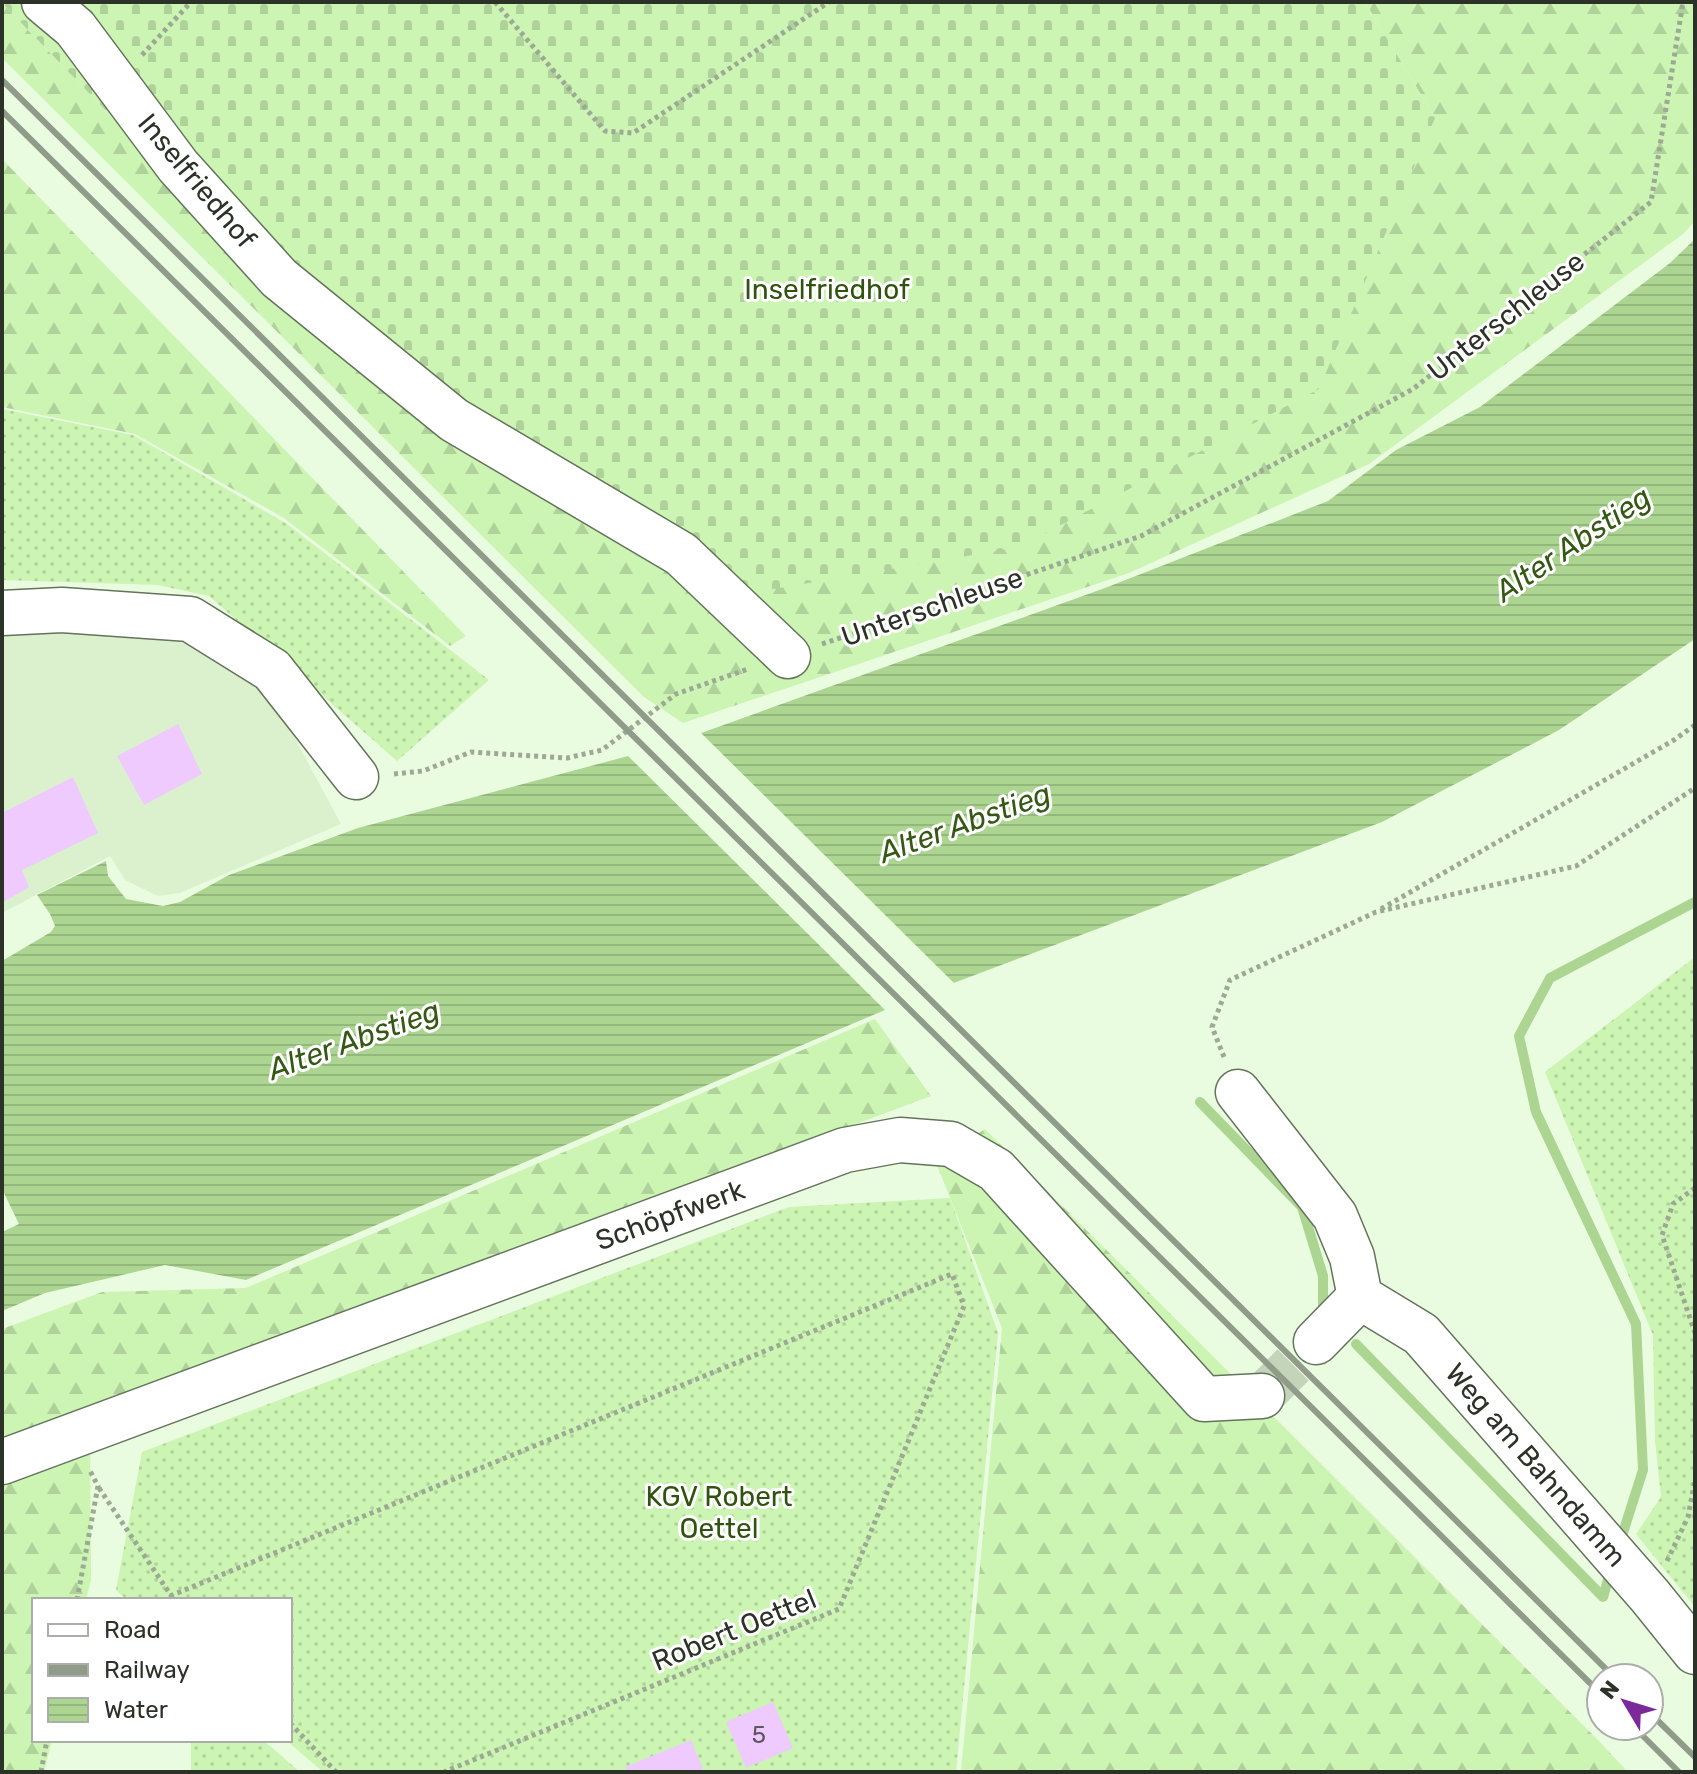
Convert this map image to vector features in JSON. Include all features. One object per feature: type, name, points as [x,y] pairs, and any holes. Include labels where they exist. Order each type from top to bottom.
[{"type":"street","name":"Inselfriedhof","points":[[44,2],[75,28],[178,166],[279,278],[454,420],[681,554],[788,656]]},
{"type":"street","points":[[2,613],[62,610],[190,619],[272,670],[356,777]]},
{"type":"street","points":[[1238,1092],[1335,1216],[1352,1257],[1360,1297],[1316,1342]]},
{"type":"street","name":"Schöpfwerk","points":[[2,1462],[845,1150],[900,1140],[951,1144],[996,1170],[1204,1399],[1262,1396]]},
{"type":"street","name":"Weg am Bahndamm","points":[[1360,1297],[1421,1334],[1650,1596],[1695,1652]]},
{"type":"path","points":[[116,82],[191,2]]},
{"type":"path","points":[[495,2],[605,131],[633,133],[829,2]]},
{"type":"path","name":"Unterschleuse","points":[[356,777],[423,771],[471,752],[567,758],[602,750],[676,694],[1141,536],[1413,389],[1651,202],[1683,2]]},
{"type":"path","points":[[1238,1092],[1212,1027],[1230,980],[1376,912],[1695,725]]},
{"type":"path","points":[[1376,912],[1576,866],[1695,788]]},
{"type":"path","points":[[1695,1188],[1673,1204],[1662,1235],[1695,1333]]},
{"type":"path","name":"Robert Oettel","points":[[172,1598],[952,1274],[964,1306],[839,1609],[444,1772]]},
{"type":"path","points":[[72,1438],[98,1486],[172,1598]]},
{"type":"path","points":[[1650,1596],[1692,1515],[1695,1480]]},
{"type":"path","points":[[77,1598],[98,1486]]},
{"type":"path","points":[[292,1725],[336,1772]]},
{"type":"path","points":[[41,1772],[47,1742]]},
{"type":"shaded area","points":[[147,630],[198,641],[244,674],[283,716],[341,824],[180,893],[158,896],[125,880],[110,856],[2,913],[2,634]]},
{"type":"green space","name":"Inselfriedhof","points":[[1365,2],[1695,2],[1695,221],[1683,234],[1369,464],[1129,573],[683,723],[644,697],[2,58],[2,3],[168,175],[1435,118]]},
{"type":"green space","name":"Inselfriedhof","points":[[1365,2],[1435,118],[1319,389],[1019,547],[756,592],[694,545],[469,408],[168,175],[2,3]]},
{"type":"green space","points":[[2,159],[466,636],[450,646],[284,518],[135,434],[2,407]]},
{"type":"green space","points":[[2,409],[133,435],[287,524],[489,680],[397,761],[209,596],[158,585],[2,580]]},
{"type":"green space","points":[[1695,957],[1695,1607],[1636,1534],[1661,1497],[1655,1441],[1653,1335],[1545,1072]]},
{"type":"green space","points":[[875,1019],[931,1096],[90,1411],[91,1580],[86,1598],[32,1598],[32,1742],[52,1742],[44,1772],[2,1772],[2,1329],[102,1292],[246,1288]]},
{"type":"green space","points":[[985,1129],[1585,1727],[1585,1742],[1600,1742],[1628,1772],[961,1772],[1002,1328],[935,1160]]},
{"type":"green space","name":"KGV Robert Oettel","points":[[950,1198],[998,1333],[956,1772],[323,1772],[288,1742],[292,1742],[292,1598],[125,1598],[116,1590],[142,1452],[789,1207]]},
{"type":"green space","points":[[191,1742],[265,1742],[300,1772],[191,1772]]},
{"type":"water","name":"Alter Abstieg","points":[[1695,239],[1695,639],[1559,730],[1382,822],[911,999],[246,1280],[165,1265],[45,1293],[2,1311],[2,1232],[19,1224],[2,1189],[2,961],[51,932],[55,926],[37,895],[106,861],[108,876],[126,899],[163,906],[180,902],[229,875],[358,828],[662,747],[1105,588],[1328,501],[1396,450],[1480,407],[1670,263]]},
{"type":"pier","points":[[698,730],[957,986],[888,1013],[625,753]]},
{"type":"building","points":[[178,724],[202,774],[144,805],[117,756]]},
{"type":"building","points":[[73,777],[98,833],[22,870],[29,887],[2,903],[2,813]]},
{"type":"building","points":[[773,1702],[793,1748],[746,1768],[726,1722]]},
{"type":"building","points":[[691,1740],[704,1772],[627,1772],[625,1767]]},
{"type":"waterway","points":[[1621,1539],[1643,1470],[1636,1324],[1536,1112],[1519,1036],[1550,978],[1695,902]]},
{"type":"waterway","points":[[1200,1102],[1302,1207],[1323,1276],[1323,1306]]},
{"type":"waterway","points":[[1356,1344],[1603,1597],[1610,1573]]},
{"type":"tunnel","points":[[1262,1396],[1316,1342]]},
{"type":"railway","points":[[2,80],[1599,1662]]},
{"type":"railway","points":[[2,111],[1585,1678]]},
{"type":"railway","points":[[1665,1728],[1695,1757]]},
{"type":"railway","points":[[1649,1742],[1679,1772]]}]
